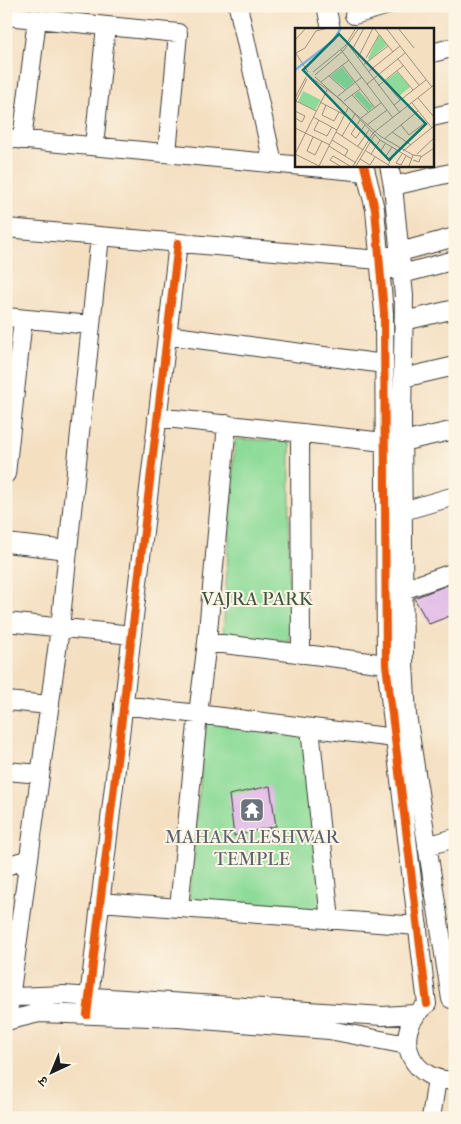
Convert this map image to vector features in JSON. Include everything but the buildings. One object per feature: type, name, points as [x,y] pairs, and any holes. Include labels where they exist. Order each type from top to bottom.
[{"type":"street","points":[[238,6],[273,163]]},
{"type":"street","points":[[326,6],[331,28]]},
{"type":"street","points":[[354,17],[385,6]]},
{"type":"street","points":[[6,16],[178,33],[167,153]]},
{"type":"street","points":[[38,19],[14,139],[295,164]]},
{"type":"street","points":[[94,146],[106,26]]},
{"type":"street","points":[[434,53],[455,48]]},
{"type":"street","points":[[434,117],[455,112]]},
{"type":"street","points":[[8,999],[63,994],[383,1016],[421,1009],[443,999],[453,1000],[406,715],[403,511],[384,364],[384,313],[375,209],[365,168],[328,166]]},
{"type":"street","points":[[388,166],[393,186],[400,252],[404,321],[403,378],[393,442],[386,664],[418,926],[421,1009],[408,1029],[407,1045],[412,1060],[422,1072],[437,1080],[455,1080]]},
{"type":"street","points":[[393,186],[455,172]]},
{"type":"street","points":[[6,228],[379,260],[400,252],[455,238]]},
{"type":"street","points":[[100,236],[60,628],[29,859],[12,945],[6,1021],[39,1013],[178,1018],[329,1030],[407,1045]]},
{"type":"street","points":[[87,1015],[178,243]]},
{"type":"street","points":[[379,260],[402,274],[455,260]]},
{"type":"street","points":[[404,321],[455,309]]},
{"type":"street","points":[[6,474],[14,318],[91,325]]},
{"type":"street","points":[[167,335],[384,364]]},
{"type":"street","points":[[403,378],[455,366]]},
{"type":"street","points":[[157,416],[393,442],[455,430]]},
{"type":"street","points":[[179,908],[207,642],[227,424]]},
{"type":"street","points":[[300,433],[301,654]]},
{"type":"street","points":[[403,511],[455,496]]},
{"type":"street","points":[[6,543],[68,550]]},
{"type":"street","points":[[404,590],[455,572]]},
{"type":"street","points":[[6,622],[132,635]]},
{"type":"street","points":[[207,642],[386,664]]},
{"type":"street","points":[[6,701],[50,705]]},
{"type":"street","points":[[124,705],[395,738]]},
{"type":"street","points":[[310,728],[330,920]]},
{"type":"street","points":[[6,771],[40,774]]},
{"type":"street","points":[[428,846],[455,838]]},
{"type":"street","points":[[6,866],[29,859]]},
{"type":"street","points":[[100,902],[418,926]]},
{"type":"street","points":[[431,1118],[437,1080]]},
{"type":"green space","name":"VAJRA PARK","points":[[235,439],[290,441],[289,641],[223,635]]},
{"type":"green space","points":[[206,722],[302,732],[322,911],[189,899]]},
{"type":"cycle path","points":[[364,166],[375,209],[384,313],[386,664],[427,1004]]},
{"type":"cycle path","points":[[87,1015],[178,243]]},
{"type":"place","name":"MAHAKALESHWAR TEMPLE","points":[[252,810]]}]
